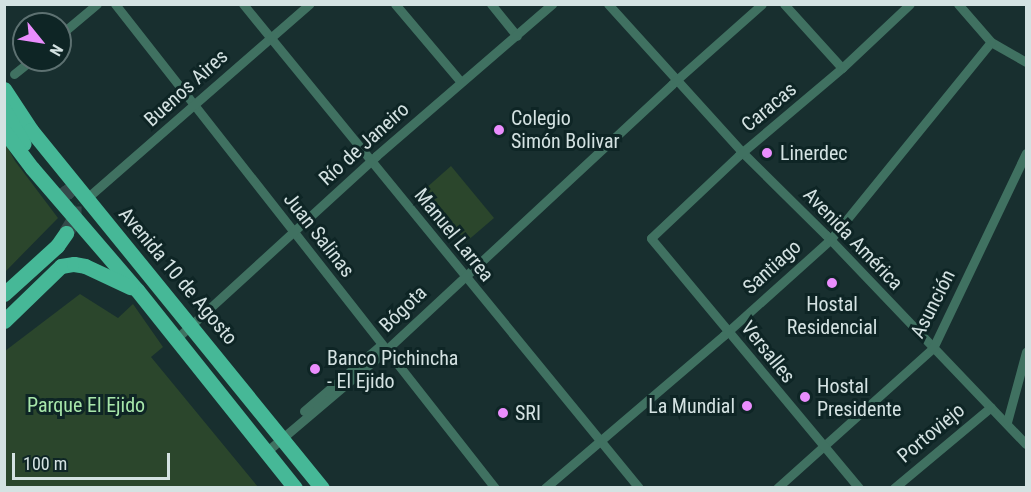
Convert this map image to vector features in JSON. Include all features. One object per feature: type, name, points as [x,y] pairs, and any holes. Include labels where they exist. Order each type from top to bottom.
[{"type":"main road","name":"Avenida 10 de Agosto","points":[[4,89],[31,130],[322,488]]},
{"type":"main road","points":[[4,110],[25,146],[61,187]]},
{"type":"main road","name":"Avenida 10 de Agosto","points":[[4,131],[32,168],[177,338],[295,488]]},
{"type":"main road","points":[[4,294],[57,246],[66,233]]},
{"type":"main road","points":[[4,321],[61,266],[74,264],[85,266],[135,289]]},
{"type":"street","points":[[72,25],[97,4]]},
{"type":"street","name":"Juan Salinas","points":[[115,4],[495,488]]},
{"type":"street","name":"Manuel Larrea","points":[[243,4],[372,160],[463,276],[639,488]]},
{"type":"street","name":"Buenos Aires","points":[[87,198],[309,4]]},
{"type":"street","points":[[394,4],[461,82]]},
{"type":"street","points":[[490,4],[517,36]]},
{"type":"street","name":"Río de Janeiro","points":[[177,338],[372,160],[552,4]]},
{"type":"street","name":"Avenida América","points":[[608,4],[742,152],[991,407],[1025,438]]},
{"type":"street","name":"Bógota","points":[[266,452],[281,435],[383,348],[762,4]]},
{"type":"street","points":[[784,4],[842,68]]},
{"type":"street","name":"Caracas","points":[[651,238],[742,152],[842,68],[910,4]]},
{"type":"street","points":[[958,4],[991,42],[1026,62]]},
{"type":"street","name":"Santiago","points":[[545,488],[830,240],[991,42]]},
{"type":"street","name":"Asunción","points":[[777,488],[933,348],[1026,153]]},
{"type":"street","name":"Versalles","points":[[651,238],[859,488]]},
{"type":"street","points":[[1007,422],[1026,352]]},
{"type":"street","name":"Portoviejo","points":[[894,488],[991,407]]},
{"type":"green space","points":[[4,141],[15,161],[58,218],[5,272]]},
{"type":"green space","points":[[451,166],[494,218],[466,242],[425,189]]},
{"type":"green space","name":"Parque El Ejido","points":[[80,294],[118,318],[133,304],[163,347],[151,357],[258,487],[5,487],[5,351]]},
{"type":"tunnel","points":[[61,187],[74,206],[74,220],[66,233]]},
{"type":"place","name":"Colegio Simón Bolivar","points":[[499,130]]},
{"type":"place","name":"Linerdec","points":[[767,153]]},
{"type":"place","name":"Hostal Residencial","points":[[832,283]]},
{"type":"place","name":"Banco Pichincha - El Ejido","points":[[315,369]]},
{"type":"place","name":"Hostal Presidente","points":[[805,397]]},
{"type":"place","name":"La Mundial","points":[[747,406]]},
{"type":"place","name":"SRI","points":[[503,413]]}]
